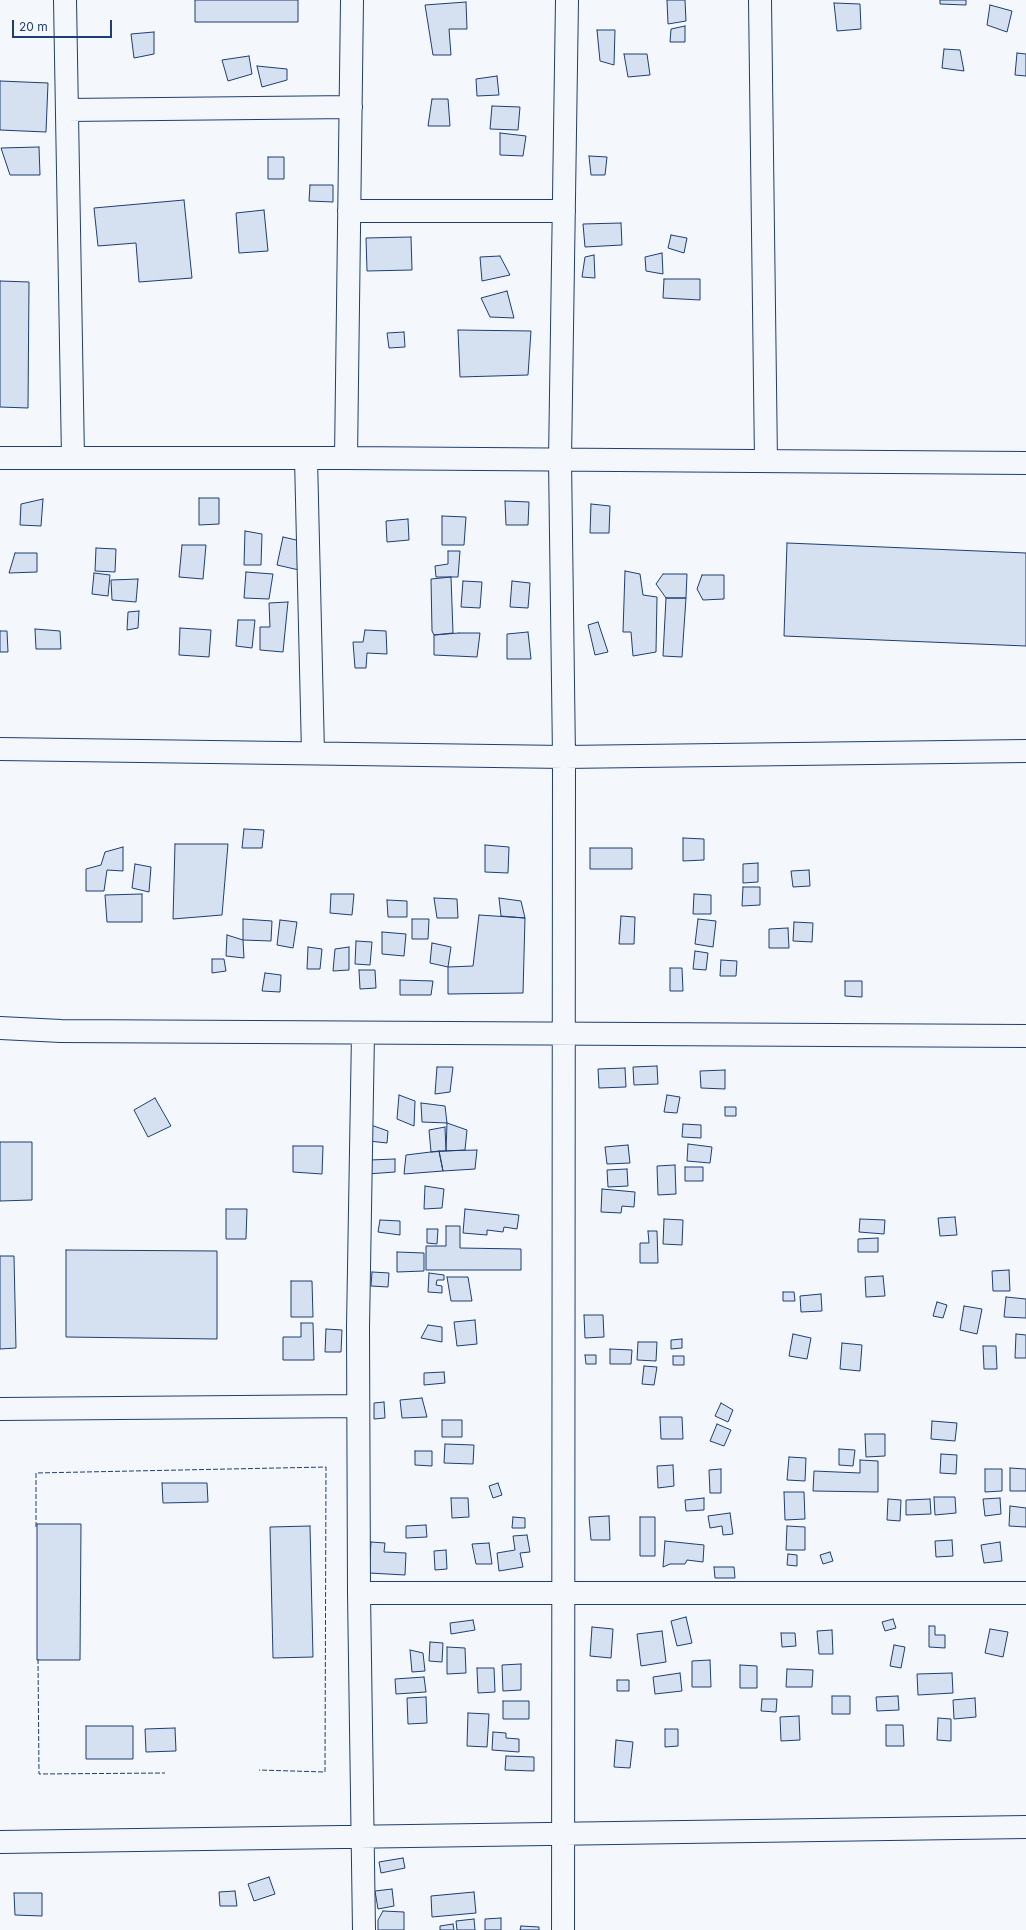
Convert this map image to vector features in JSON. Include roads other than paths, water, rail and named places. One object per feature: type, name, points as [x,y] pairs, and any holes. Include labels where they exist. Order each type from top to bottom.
[{"type":"street","points":[[65,0],[74,458]]},
{"type":"street","points":[[346,458],[352,0]]},
{"type":"street","points":[[563,1930],[564,757],[560,460],[567,0]]},
{"type":"street","points":[[760,0],[766,461]]},
{"type":"street","points":[[67,110],[351,107]]},
{"type":"street","points":[[349,211],[564,212]]},
{"type":"street","points":[[0,458],[346,458],[1026,463]]},
{"type":"street","points":[[306,458],[313,753]]},
{"type":"street","points":[[0,749],[564,757],[1026,751]]},
{"type":"street","points":[[0,1028],[77,1031],[1026,1036]]},
{"type":"street","points":[[363,1033],[358,1406],[364,1930]]},
{"type":"street","points":[[0,1409],[358,1406]]},
{"type":"street","points":[[359,1593],[1026,1593]]},
{"type":"street","points":[[0,1842],[1026,1827]]}]
